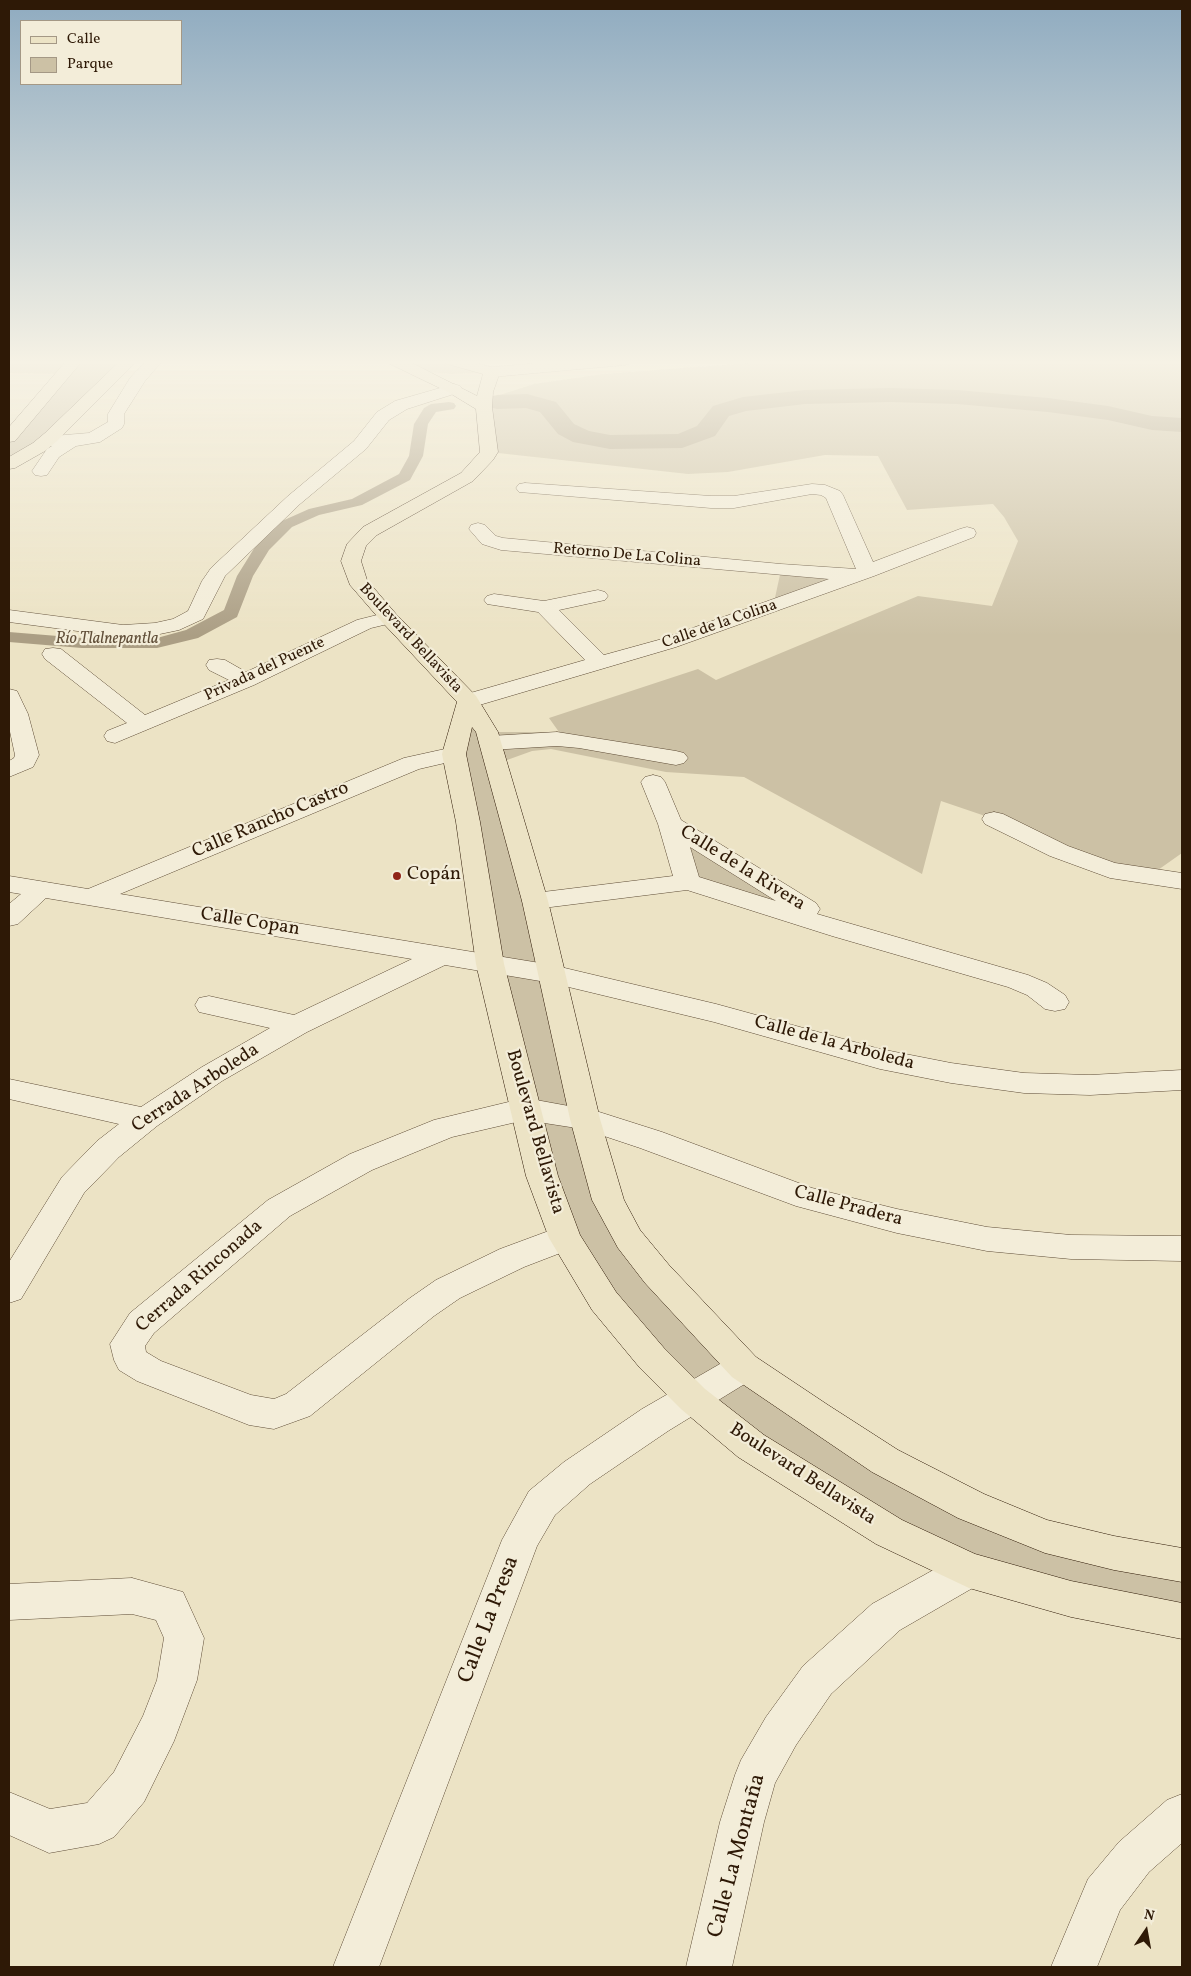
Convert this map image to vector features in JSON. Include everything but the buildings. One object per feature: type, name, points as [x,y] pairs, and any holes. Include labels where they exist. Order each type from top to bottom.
[{"type":"main road","points":[[9,464],[28,452]]},
{"type":"main road","name":"Boulevard Bellavista","points":[[489,452],[479,466],[467,477],[370,531],[357,544],[351,562],[357,581],[389,618],[468,701],[487,732],[535,901],[585,1119],[608,1200],[629,1238],[657,1274],[744,1367],[815,1416],[886,1461],[971,1506],[1045,1536],[1114,1553],[1182,1565]]},
{"type":"main road","name":"Boulevard Bellavista","points":[[468,701],[454,754],[468,822],[490,964],[542,1176],[565,1238],[604,1301],[652,1358],[693,1400],[751,1446],[889,1532],[969,1570],[1071,1599],[1182,1621]]},
{"type":"street","points":[[41,471],[54,452]]},
{"type":"street","points":[[9,616],[124,631],[155,629],[179,624],[196,615],[218,572],[294,500],[351,452]]},
{"type":"street","points":[[525,488],[711,502],[734,502],[812,489],[825,490],[834,495],[863,573]]},
{"type":"street","name":"Retorno De La Colina","points":[[478,529],[489,540],[501,544],[781,570],[863,573]]},
{"type":"street","name":"Calle de la Colina","points":[[468,701],[669,643],[773,607],[967,532]]},
{"type":"street","points":[[773,607],[781,570]]},
{"type":"street","points":[[494,600],[544,607],[598,596]]},
{"type":"street","points":[[544,607],[600,663]]},
{"type":"street","name":"Privada del Puente","points":[[115,736],[246,680],[364,624],[389,618]]},
{"type":"street","points":[[53,654],[142,724]]},
{"type":"street","points":[[218,664],[246,680]]},
{"type":"street","points":[[9,770],[25,762],[27,755],[12,709]]},
{"type":"street","points":[[490,743],[557,739],[676,758]]},
{"type":"street","name":"Calle Rancho Castro","points":[[92,898],[346,789],[412,763],[454,754]]},
{"type":"street","points":[[653,782],[670,824]]},
{"type":"street","points":[[994,819],[1059,851],[1110,870],[1182,881]]},
{"type":"street","name":"Calle de la Rivera","points":[[670,824],[688,882]]},
{"type":"street","name":"Calle de la Rivera","points":[[670,824],[841,930]]},
{"type":"street","name":"Calle de la Rivera","points":[[535,901],[688,882],[841,930],[1018,981],[1036,989],[1055,1002]]},
{"type":"street","name":"Calle Copan","points":[[9,884],[490,964]]},
{"type":"street","points":[[9,918],[40,890]]},
{"type":"street","name":"Cerrada Arboleda","points":[[9,1290],[73,1185],[108,1149],[146,1118],[286,1023],[442,956]]},
{"type":"street","name":"Calle de la Arboleda","points":[[490,964],[552,974],[716,1013],[880,1059],[951,1073],[1024,1082],[1080,1085],[1182,1080]]},
{"type":"street","points":[[209,1005],[286,1023]]},
{"type":"street","points":[[9,1089],[146,1118]]},
{"type":"street","name":"Calle Pradera","points":[[525,1109],[585,1119],[650,1140],[808,1198],[897,1221],[987,1239],[1071,1247],[1182,1249]]},
{"type":"street","name":"Cerrada Rinconada","points":[[525,1109],[445,1128],[361,1162],[279,1208],[142,1323],[127,1344],[131,1360],[149,1371],[249,1410],[274,1414],[298,1405],[422,1307],[448,1289],[512,1258],[565,1238]]},
{"type":"street","name":"Calle La Presa","points":[[356,1967],[521,1540],[542,1502],[577,1473],[655,1420],[693,1400],[744,1367]]},
{"type":"street","name":"Calle La Montaña","points":[[709,1967],[742,1822],[756,1775],[781,1731],[817,1680],[886,1617],[969,1570]]},
{"type":"street","points":[[9,1602],[132,1596],[170,1605],[184,1638],[177,1680],[159,1727],[129,1787],[99,1822],[49,1831],[9,1813]]},
{"type":"street","points":[[1074,1967],[1104,1895],[1134,1857],[1182,1815]]},
{"type":"green space","points":[[9,452],[27,452],[22,457],[9,464]]},
{"type":"green space","points":[[491,452],[1182,452],[1182,853],[1148,877],[941,801],[922,874],[744,777],[666,772],[551,749],[532,751],[496,764],[608,1200],[704,1325],[886,1461],[1114,1553],[1182,1565],[1182,1621],[1071,1599],[816,1487],[604,1301],[525,1109],[459,733],[468,701],[487,732],[559,732],[549,718],[698,669],[716,680],[918,596],[992,606],[1018,541],[1004,517],[993,504],[907,510],[878,456],[825,455],[728,472],[688,474]]},
{"type":"green space","points":[[781,570],[859,575],[773,607]]},
{"type":"green space","points":[[670,824],[841,930],[688,882]]},
{"type":"waterway","name":"Río Tlalnepantla","points":[[9,637],[82,643],[157,643],[192,634],[231,613],[245,576],[263,547],[287,524],[314,512],[357,502],[405,477],[417,452]]},
{"type":"place","name":"Copán","points":[[397,876]]}]
